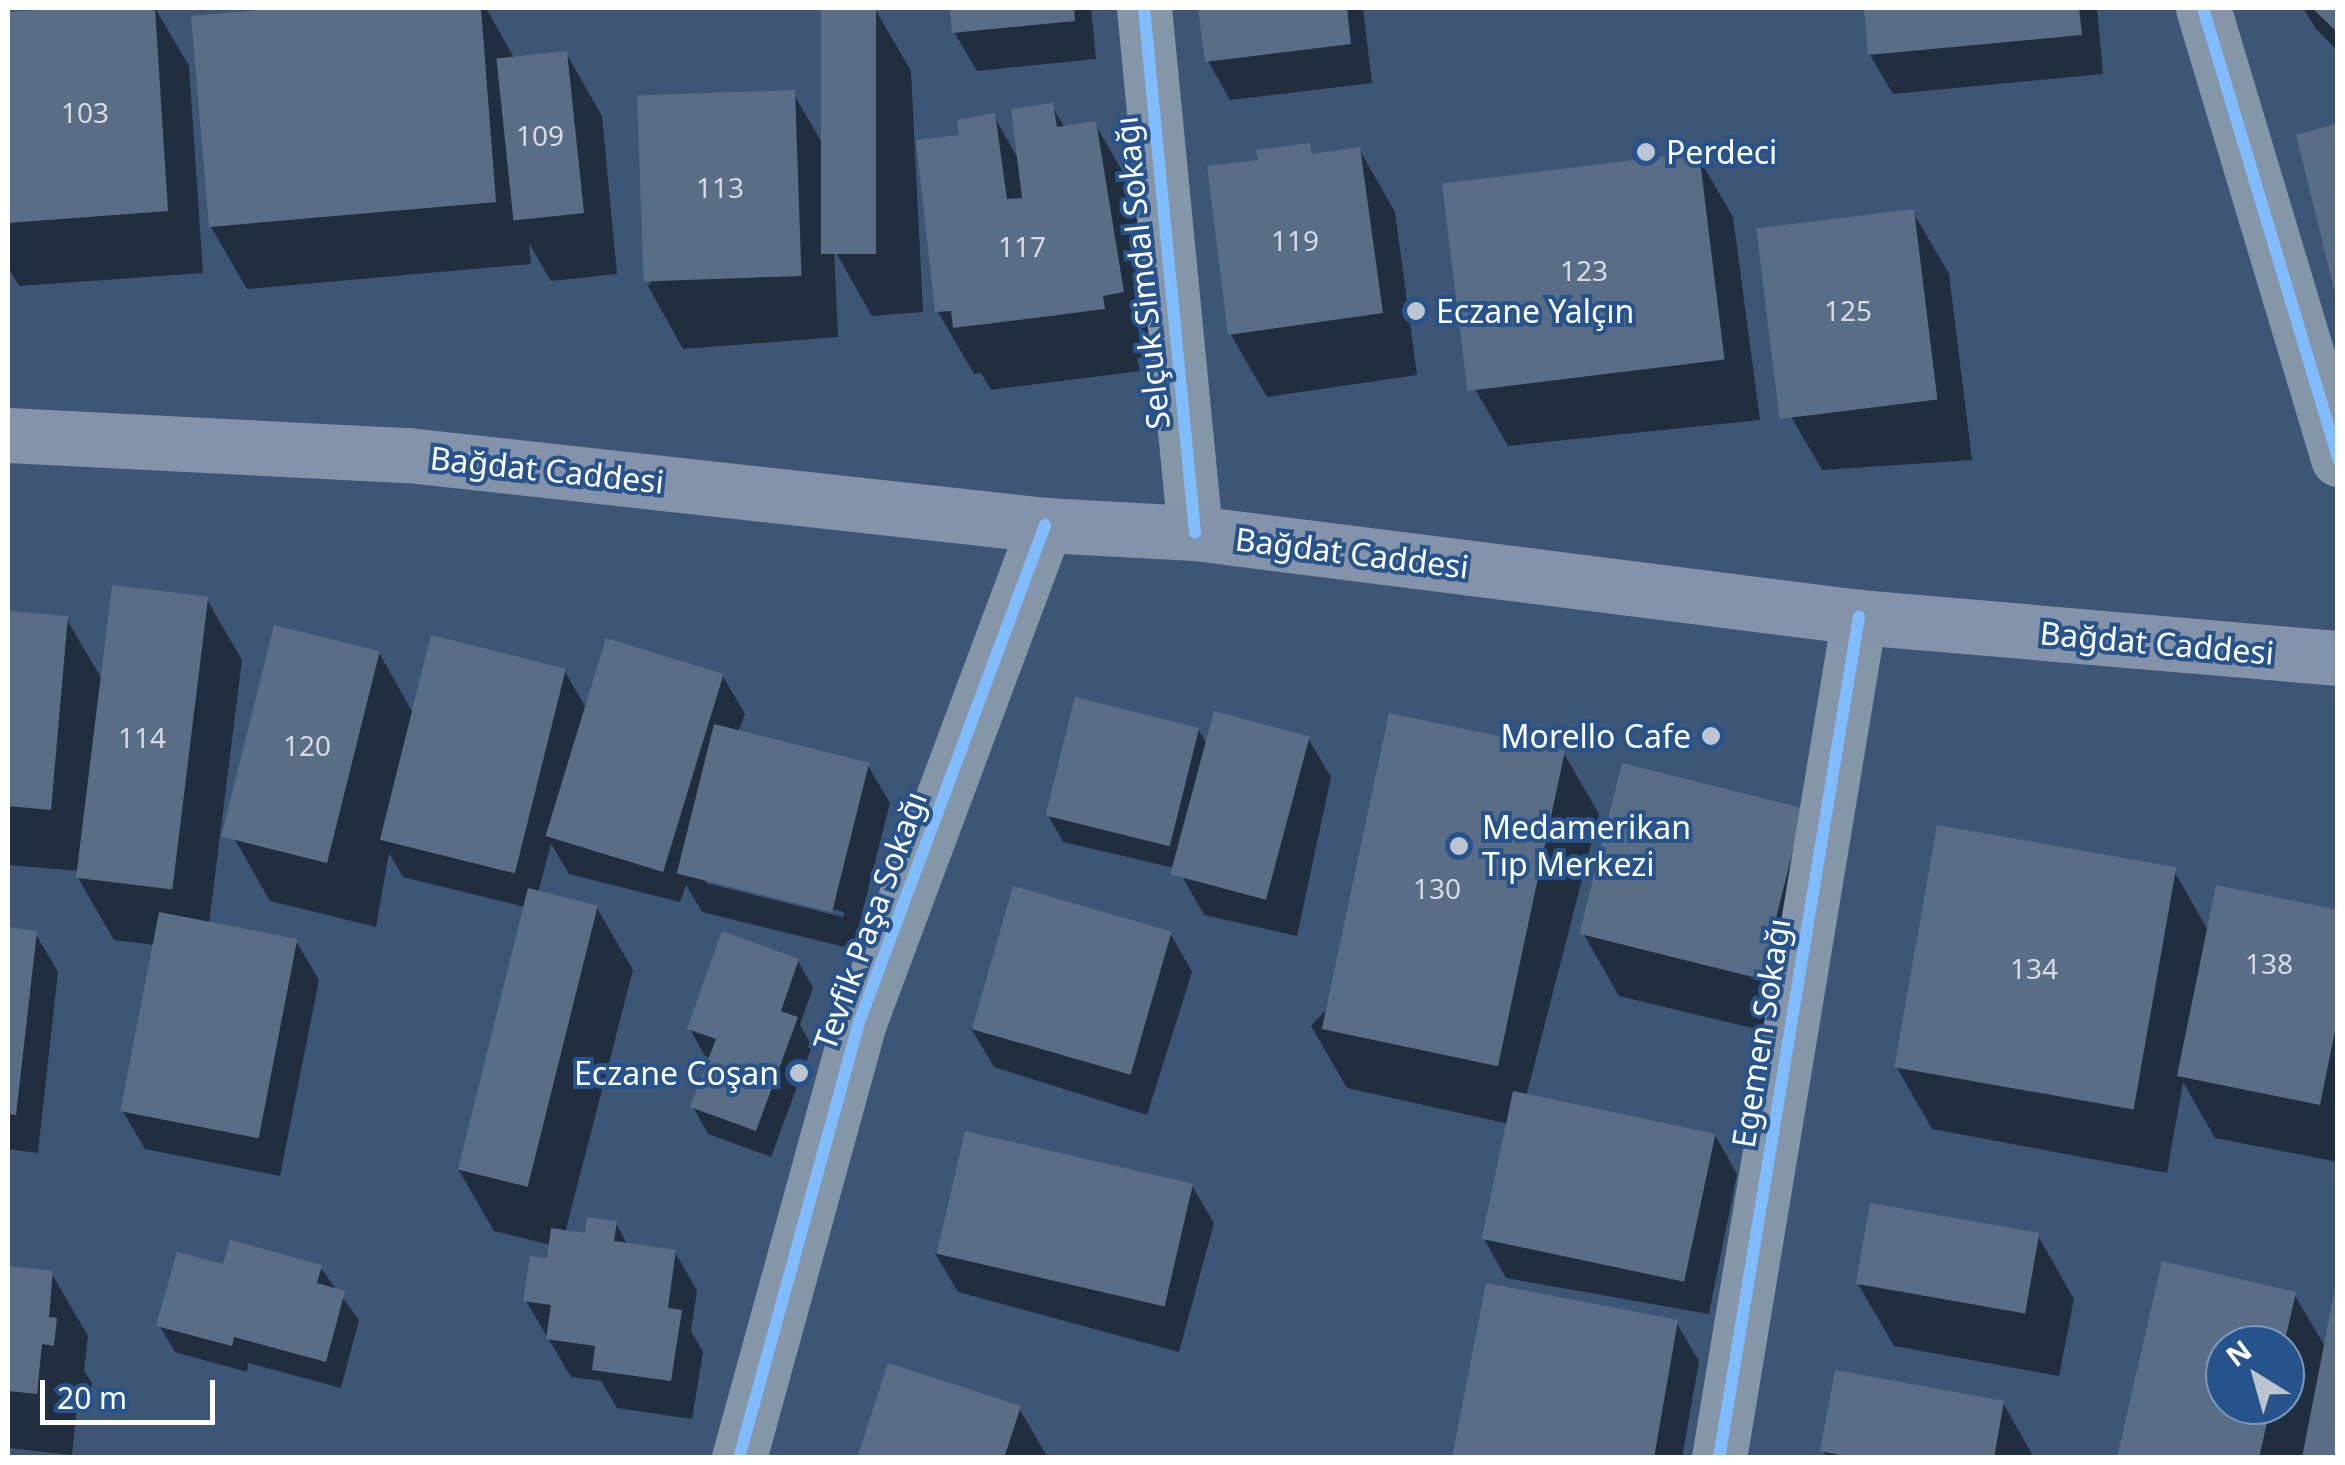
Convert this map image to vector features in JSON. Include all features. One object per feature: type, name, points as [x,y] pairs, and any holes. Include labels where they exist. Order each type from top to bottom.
[{"type":"main road","name":"Bağdat Caddesi","points":[[8,434],[408,455],[1044,525],[1195,534],[1860,617],[2338,658]]},
{"type":"street","name":"Selçuk Simdal Sokağı","points":[[1144,8],[1195,534]]},
{"type":"street","points":[[2203,8],[2338,458]]},
{"type":"street","points":[[2230,8],[2338,363]]},
{"type":"street","name":"Tevfik Paşa Sokağı","points":[[739,1458],[858,1025],[1044,525]]},
{"type":"street","name":"Egemen Sokağı","points":[[1720,1458],[1860,617]]},
{"type":"building","points":[[155,8],[168,211],[8,223],[8,12]]},
{"type":"building","points":[[285,8],[481,8],[496,202],[209,227],[191,16]]},
{"type":"building","points":[[821,8],[876,8],[876,254],[821,254]]},
{"type":"building","points":[[950,8],[1074,8],[1075,21],[952,33]]},
{"type":"building","points":[[1198,8],[1347,8],[1351,44],[1205,62]]},
{"type":"building","points":[[1864,8],[2079,8],[2082,35],[1868,55]]},
{"type":"building","points":[[2312,8],[2338,8],[2338,33]]},
{"type":"building","points":[[567,51],[584,213],[513,221],[496,58]]},
{"type":"building","points":[[795,90],[801,276],[644,281],[637,96]]},
{"type":"building","points":[[1053,103],[1057,127],[1096,121],[1124,292],[1103,296],[1105,309],[953,328],[951,311],[935,312],[916,140],[959,135],[957,120],[995,113],[1007,199],[1022,198],[1011,109]]},
{"type":"building","points":[[2338,123],[2338,297],[2336,297],[2296,135]]},
{"type":"building","points":[[1310,143],[1312,154],[1360,147],[1383,313],[1228,335],[1207,166],[1258,160],[1256,150]]},
{"type":"building","points":[[1699,152],[1724,359],[1467,391],[1442,184]]},
{"type":"building","points":[[1914,209],[1937,400],[1780,419],[1756,228]]},
{"type":"building","points":[[112,585],[208,597],[172,890],[76,878]]},
{"type":"building","points":[[8,611],[68,616],[51,810],[8,806]]},
{"type":"building","points":[[274,625],[380,651],[327,863],[221,837]]},
{"type":"building","points":[[431,635],[566,669],[515,873],[380,840]]},
{"type":"building","points":[[606,638],[724,674],[663,872],[545,836]]},
{"type":"building","points":[[1075,697],[1199,728],[1170,846],[1045,815]]},
{"type":"building","points":[[1214,711],[1310,737],[1266,900],[1170,874]]},
{"type":"building","points":[[1389,713],[1565,750],[1498,1066],[1322,1029]]},
{"type":"building","points":[[714,724],[869,763],[832,912],[677,873]]},
{"type":"building","points":[[1622,763],[1803,808],[1761,979],[1579,934]]},
{"type":"building","points":[[1937,825],[2176,867],[2134,1109],[1894,1067]]},
{"type":"building","points":[[2216,885],[2338,910],[2338,1016],[2320,1105],[2177,1076]]},
{"type":"building","points":[[1013,886],[1172,931],[1131,1075],[972,1029]]},
{"type":"building","points":[[528,888],[598,905],[528,1187],[458,1169]]},
{"type":"building","points":[[159,912],[297,939],[259,1138],[120,1111]]},
{"type":"building","points":[[8,927],[37,931],[16,1115],[8,1114]]},
{"type":"building","points":[[722,931],[799,959],[781,1011],[798,1017],[756,1131],[690,1107],[716,1039],[687,1029]]},
{"type":"building","points":[[1513,1091],[1715,1134],[1684,1282],[1482,1239]]},
{"type":"building","points":[[965,1131],[1193,1184],[1165,1306],[937,1254]]},
{"type":"building","points":[[1870,1203],[2039,1233],[2025,1314],[1856,1284]]},
{"type":"building","points":[[587,1217],[617,1221],[614,1241],[676,1250],[668,1308],[682,1310],[671,1381],[592,1370],[595,1346],[546,1339],[551,1305],[523,1301],[530,1256],[547,1258],[551,1228],[585,1233]]},
{"type":"building","points":[[230,1240],[322,1265],[317,1283],[345,1291],[326,1362],[234,1337],[232,1346],[156,1326],[177,1252],[223,1264]]},
{"type":"building","points":[[2162,1261],[2296,1292],[2289,1325],[2205,1325],[2205,1425],[2266,1425],[2259,1458],[2117,1458]]},
{"type":"building","points":[[8,1266],[53,1271],[49,1317],[57,1318],[54,1346],[42,1344],[37,1394],[8,1391]]},
{"type":"building","points":[[1486,1283],[1678,1320],[1654,1458],[1452,1458]]},
{"type":"building","points":[[2336,1283],[2338,1458],[2302,1458]]},
{"type":"building","points":[[888,1363],[1021,1406],[1004,1458],[857,1458]]},
{"type":"building","points":[[1835,1370],[2004,1401],[1994,1458],[1854,1458],[1820,1451]]},
{"type":"cycle path","points":[[1144,8],[1195,533]]},
{"type":"cycle path","points":[[2203,8],[2338,459]]},
{"type":"cycle path","points":[[739,1458],[858,1025],[1045,525]]},
{"type":"cycle path","points":[[1719,1458],[1859,617]]},
{"type":"place","name":"Perdeci","points":[[1646,152]]},
{"type":"place","name":"Eczane Yalçın","points":[[1416,311]]},
{"type":"place","name":"Morello Cafe","points":[[1711,736]]},
{"type":"place","name":"Medamerikan Tıp Merkezi","points":[[1459,846]]},
{"type":"place","name":"Eczane Coşan","points":[[799,1073]]}]
